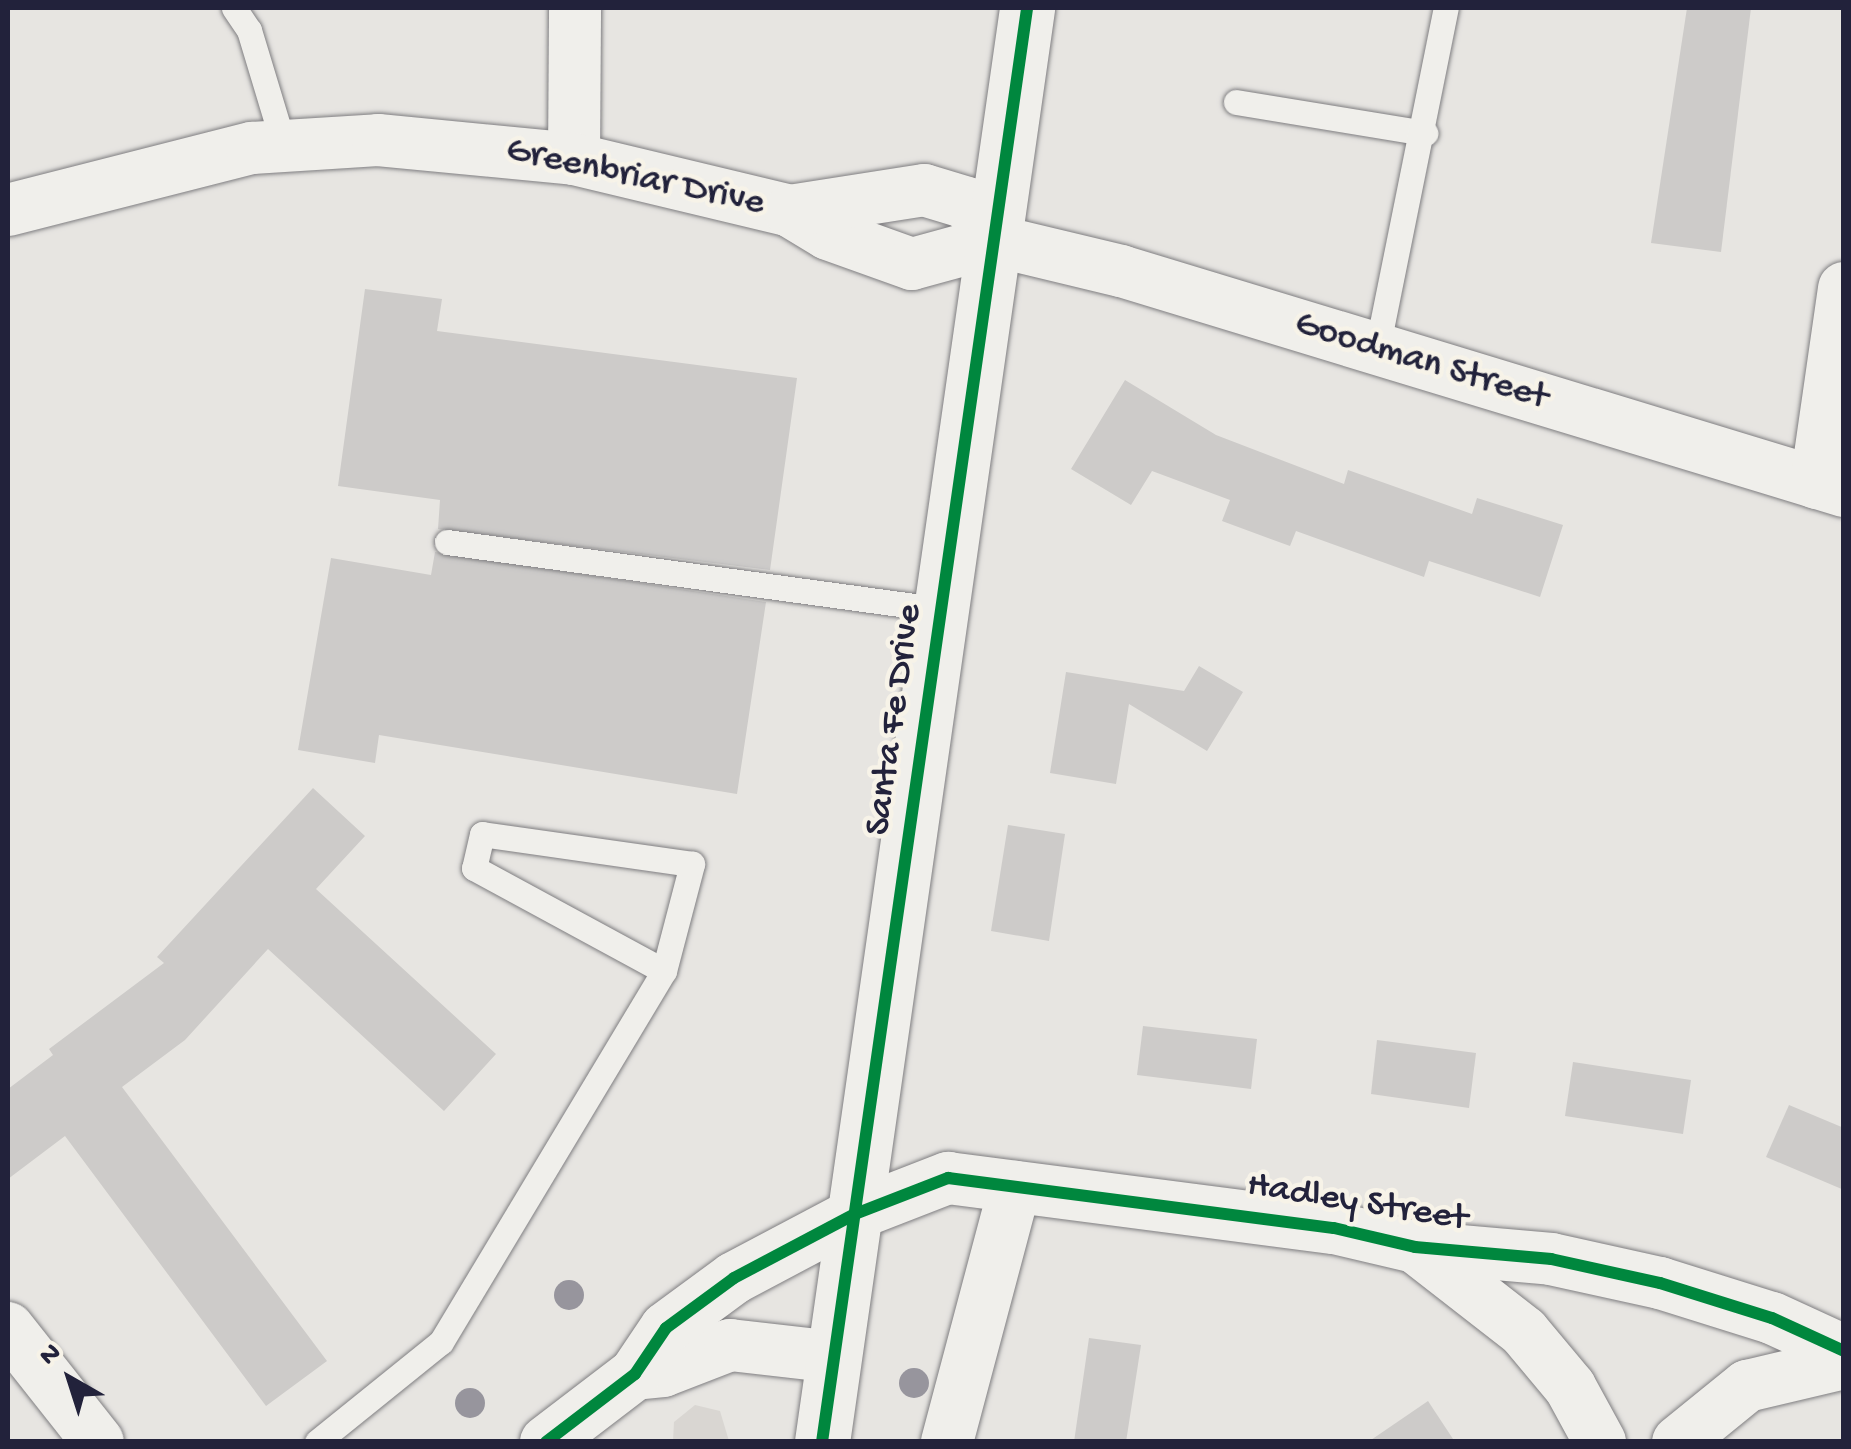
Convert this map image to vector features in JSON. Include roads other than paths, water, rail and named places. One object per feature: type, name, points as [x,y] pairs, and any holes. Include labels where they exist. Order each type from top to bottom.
[{"type":"main road","name":"Santa Fe Drive","points":[[822,1442],[1027,8]]},
{"type":"street","points":[[574,8],[574,159]]},
{"type":"street","name":"Greenbriar Drive","points":[[8,210],[176,163],[284,146],[378,140],[574,159],[790,210],[828,234],[912,264],[996,241],[967,203],[924,190],[790,210]]},
{"type":"street","name":"Goodman Street","points":[[996,241],[1376,349],[1830,487]]},
{"type":"street","points":[[1830,487],[1844,288]]},
{"type":"street","name":"Hadley Street","points":[[635,1374],[666,1328],[720,1288],[855,1214],[948,1178],[1334,1228],[1415,1247],[1551,1259],[1660,1283],[1772,1318],[1844,1351]]},
{"type":"street","points":[[946,1442],[1015,1187]]},
{"type":"street","points":[[1415,1247],[1524,1332],[1570,1387],[1600,1442]]},
{"type":"street","points":[[546,1442],[635,1374],[664,1371],[730,1345],[835,1357]]},
{"type":"street","points":[[16,1358],[98,1442]]},
{"type":"street","points":[[1678,1442],[1746,1386],[1844,1363]]},
{"type":"lane","points":[[234,8],[249,30],[284,146]]},
{"type":"lane","points":[[1376,349],[1425,132],[1446,8]]},
{"type":"lane","points":[[1236,102],[1425,132]]},
{"type":"lane","points":[[446,542],[942,610]]},
{"type":"lane","points":[[318,1442],[440,1342],[664,971],[692,864],[482,834],[474,868],[664,971]]}]
